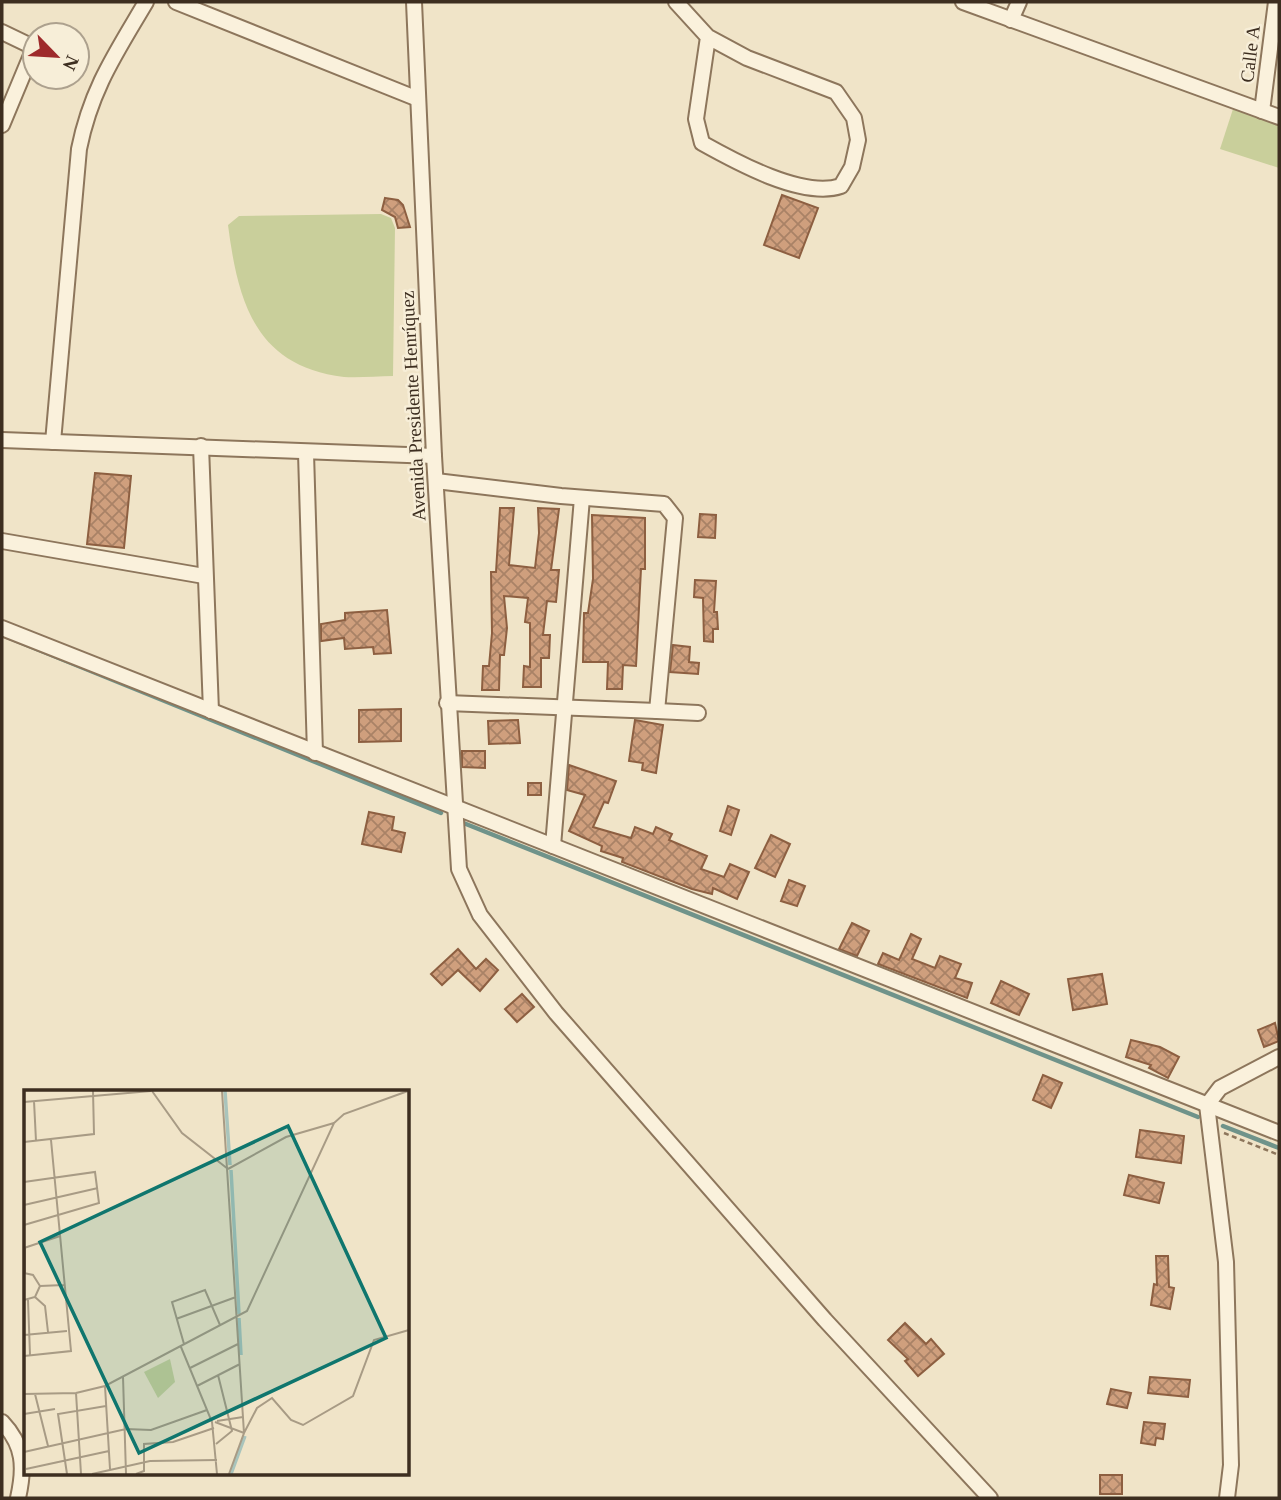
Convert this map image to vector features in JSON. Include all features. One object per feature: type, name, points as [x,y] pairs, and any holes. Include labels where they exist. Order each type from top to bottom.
[{"type":"street","points":[[53,442],[79,149],[86,115],[96,87],[146,2]]},
{"type":"street","points":[[176,2],[418,99]]},
{"type":"street","name":"Avenida Presidente Henríquez","points":[[414,2],[434,456],[459,869],[480,915],[583,1044],[825,1320],[990,1498]]},
{"type":"street","points":[[676,2],[708,37],[747,58],[836,92],[854,118],[858,140],[852,167],[841,187],[827,191],[808,190],[728,158],[702,143],[696,119],[708,37]]},
{"type":"street","points":[[963,2],[1279,117]]},
{"type":"street","points":[[1011,20],[1019,2]]},
{"type":"street","name":"Calle A","points":[[1262,111],[1276,2]]},
{"type":"street","points":[[2,32],[29,45],[32,53],[2,125]]},
{"type":"street","points":[[2,440],[434,456]]},
{"type":"street","points":[[201,446],[211,711]]},
{"type":"street","points":[[306,453],[315,753]]},
{"type":"street","points":[[436,481],[582,498],[664,504],[675,518],[657,711]]},
{"type":"street","points":[[553,846],[582,498]]},
{"type":"street","points":[[2,541],[204,576]]},
{"type":"street","points":[[2,628],[1279,1133]]},
{"type":"street","points":[[447,703],[698,712]]},
{"type":"street","points":[[1227,1498],[1231,1465],[1226,1262],[1207,1105],[1220,1088],[1279,1058]]},
{"type":"street","points":[[2,1422],[17,1438],[23,1475],[18,1498]]},
{"type":"path","points":[[1211,1128],[1279,1155]]},
{"type":"green space","points":[[1233,109],[1279,124],[1279,168],[1220,149]]},
{"type":"green space","points":[[381,214],[391,218],[395,228],[393,376],[344,377],[314,370],[290,359],[271,344],[256,326],[238,280],[228,225],[239,216]]},
{"type":"building","points":[[782,195],[818,208],[799,258],[764,245]]},
{"type":"building","points":[[385,198],[398,200],[403,205],[410,227],[398,228],[395,217],[382,210]]},
{"type":"building","points":[[95,473],[131,476],[124,548],[87,544]]},
{"type":"building","points":[[500,508],[514,508],[509,565],[535,568],[539,533],[538,508],[559,509],[551,570],[559,570],[556,602],[547,601],[543,635],[550,635],[549,658],[541,658],[541,687],[523,687],[524,666],[530,667],[530,623],[525,622],[528,598],[504,596],[507,628],[504,655],[500,655],[499,690],[482,690],[483,666],[489,666],[492,633],[491,572],[496,572]]},
{"type":"building","points":[[700,514],[716,515],[715,538],[698,537]]},
{"type":"building","points":[[592,515],[645,518],[645,569],[641,569],[636,666],[623,665],[622,689],[607,689],[608,662],[583,662],[584,613],[588,613],[593,579]]},
{"type":"building","points":[[695,580],[716,581],[714,612],[717,612],[718,629],[713,629],[713,642],[704,641],[703,598],[694,597]]},
{"type":"building","points":[[387,610],[391,653],[374,654],[373,647],[345,649],[344,638],[321,641],[321,624],[345,620],[345,613]]},
{"type":"building","points":[[673,645],[690,647],[689,662],[699,663],[698,674],[670,672]]},
{"type":"building","points":[[401,709],[401,741],[359,742],[359,710]]},
{"type":"building","points":[[518,720],[520,743],[489,744],[488,721]]},
{"type":"building","points":[[635,720],[663,725],[656,773],[642,770],[643,763],[629,761]]},
{"type":"building","points":[[462,751],[485,751],[485,768],[462,767]]},
{"type":"building","points":[[569,765],[616,781],[608,803],[604,802],[593,827],[631,838],[635,827],[653,834],[656,827],[672,834],[669,840],[707,856],[701,869],[724,877],[730,864],[749,872],[737,899],[713,888],[712,894],[692,889],[622,862],[623,858],[601,851],[602,846],[569,831],[585,795],[567,790]]},
{"type":"building","points":[[528,783],[541,783],[541,795],[528,795]]},
{"type":"building","points":[[728,806],[739,810],[731,835],[720,831]]},
{"type":"building","points":[[369,812],[394,817],[392,830],[405,833],[401,852],[362,844]]},
{"type":"building","points":[[771,835],[790,844],[775,877],[755,868]]},
{"type":"building","points":[[789,880],[805,886],[797,906],[781,901]]},
{"type":"building","points":[[852,923],[869,931],[857,956],[839,949]]},
{"type":"building","points":[[911,934],[921,939],[912,959],[935,968],[940,956],[961,964],[955,978],[972,983],[967,998],[878,964],[883,953],[899,960]]},
{"type":"building","points":[[458,949],[476,969],[486,959],[498,970],[480,991],[458,970],[442,985],[431,974]]},
{"type":"building","points":[[1102,974],[1107,1004],[1073,1010],[1068,979]]},
{"type":"building","points":[[1001,981],[1029,994],[1019,1015],[991,1003]]},
{"type":"building","points":[[522,994],[534,1007],[517,1022],[505,1009]]},
{"type":"building","points":[[1275,1023],[1279,1041],[1264,1047],[1258,1030]]},
{"type":"building","points":[[1131,1040],[1160,1047],[1179,1057],[1168,1078],[1149,1068],[1151,1065],[1126,1057]]},
{"type":"building","points":[[1043,1075],[1062,1083],[1051,1108],[1033,1100]]},
{"type":"building","points":[[1140,1130],[1184,1136],[1181,1163],[1136,1157]]},
{"type":"building","points":[[1129,1175],[1164,1183],[1159,1203],[1124,1195]]},
{"type":"building","points":[[1156,1256],[1168,1256],[1169,1287],[1174,1288],[1170,1309],[1151,1305],[1154,1284],[1157,1285]]},
{"type":"building","points":[[905,1323],[926,1344],[931,1339],[944,1354],[918,1376],[905,1361],[908,1359],[888,1340]]},
{"type":"building","points":[[1150,1377],[1190,1380],[1188,1397],[1148,1393]]},
{"type":"building","points":[[1111,1389],[1131,1393],[1127,1408],[1107,1404]]},
{"type":"building","points":[[1144,1422],[1165,1424],[1163,1439],[1156,1438],[1155,1445],[1141,1443]]},
{"type":"building","points":[[1100,1475],[1122,1475],[1122,1494],[1100,1494]]},
{"type":"waterway","points":[[7,637],[441,813]]},
{"type":"waterway","points":[[461,822],[1198,1117]]},
{"type":"waterway","points":[[1223,1126],[1279,1148]]}]
